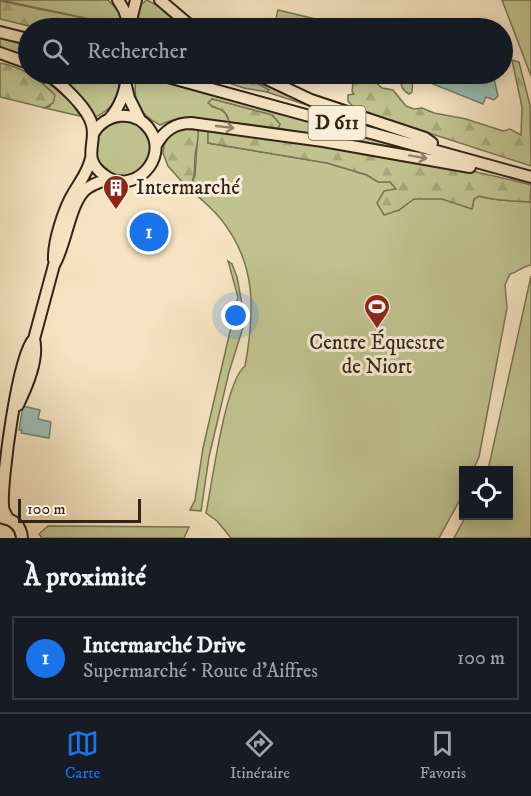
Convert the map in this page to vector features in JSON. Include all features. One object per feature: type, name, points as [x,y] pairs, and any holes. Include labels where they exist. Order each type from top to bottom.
[{"type":"main road","points":[[118,0],[126,18]]},
{"type":"main road","points":[[131,18],[136,0]]},
{"type":"main road","points":[[160,0],[181,18]]},
{"type":"main road","points":[[0,27],[18,32]]},
{"type":"main road","points":[[0,32],[18,36]]},
{"type":"main road","points":[[0,52],[18,59]]},
{"type":"main road","points":[[59,84],[69,93],[92,122],[93,134],[90,146],[92,158],[98,170],[109,178],[122,182],[130,181],[143,174],[153,163],[156,145],[168,129],[182,123],[323,141],[439,160],[507,175],[518,173]]},
{"type":"main road","name":"D 611","points":[[193,84],[531,177]]},
{"type":"main road","name":"D 611","points":[[213,84],[531,171]]},
{"type":"main road","points":[[277,84],[311,100],[425,138],[432,143]]},
{"type":"main road","points":[[93,134],[110,118],[120,104],[126,86]]},
{"type":"main road","points":[[126,86],[140,120],[150,130],[156,145]]},
{"type":"main road","points":[[110,118],[124,116],[140,120]]},
{"type":"main road","points":[[54,265],[54,246],[68,206],[74,192],[88,172],[92,158]]},
{"type":"main road","points":[[0,474],[14,413],[26,387],[37,350],[34,339],[54,265],[66,232],[81,195],[90,186],[109,178]]},
{"type":"main road","points":[[6,452],[4,518],[18,526],[22,538]]},
{"type":"green space","points":[[0,0],[108,0],[119,11],[121,18],[85,18]]},
{"type":"green space","points":[[147,0],[175,18],[137,18],[139,6]]},
{"type":"green space","points":[[502,0],[531,0],[531,76],[513,29],[513,18],[509,18]]},
{"type":"green space","points":[[0,1],[84,18],[18,18],[18,23],[0,19]]},
{"type":"green space","points":[[278,10],[311,18],[276,18]]},
{"type":"green space","points":[[0,37],[18,42],[18,56],[0,50]]},
{"type":"green space","points":[[513,60],[519,62],[530,105],[531,166],[355,109],[348,101],[348,95],[354,94],[353,84],[378,84],[382,88],[393,90],[406,106],[414,109],[422,108],[503,131],[510,129],[521,135],[522,107]]},
{"type":"green space","points":[[0,63],[18,68],[18,84],[43,84],[55,95],[53,103],[45,108],[0,97]]},
{"type":"green space","points":[[44,84],[50,84],[71,102],[80,116],[45,108],[50,106]]},
{"type":"green space","points":[[62,84],[119,84],[112,105],[94,118]]},
{"type":"green space","points":[[135,84],[173,84],[414,150],[406,151],[278,128],[280,124],[272,115],[212,99],[212,107],[223,111],[229,122],[185,119],[160,125],[141,110],[135,91]]},
{"type":"green space","points":[[232,84],[258,84],[269,90],[267,92]]},
{"type":"green space","points":[[258,84],[266,84],[329,110],[328,112],[267,92],[268,90]]},
{"type":"green space","points":[[412,84],[412,92],[409,94],[404,91],[401,85]]},
{"type":"green space","points":[[212,99],[272,115],[280,124],[278,128],[229,122],[226,113],[208,103]]},
{"type":"green space","points":[[123,120],[143,128],[151,148],[143,168],[123,176],[103,168],[95,148],[103,128]]},
{"type":"green space","points":[[184,129],[198,130],[198,140],[192,182],[183,183],[168,166],[163,153],[169,137]]},
{"type":"green space","name":"Centre Équestre de Niort","points":[[198,130],[208,131],[208,143],[327,163],[367,175],[378,182],[390,182],[397,189],[399,210],[411,201],[422,197],[444,200],[472,209],[474,199],[479,196],[531,202],[531,265],[510,274],[505,285],[507,308],[479,457],[475,466],[459,466],[459,501],[439,538],[231,538],[217,521],[206,513],[225,412],[231,391],[245,366],[251,326],[251,307],[247,270],[232,235],[216,213],[183,183],[192,182],[195,176]]},
{"type":"green space","points":[[208,131],[370,152],[491,175],[531,185],[530,202],[479,196],[474,199],[472,209],[442,199],[414,199],[399,210],[384,215],[377,203],[384,191],[396,189],[390,182],[378,182],[367,175],[327,163],[208,143]]},
{"type":"green space","points":[[228,261],[232,264],[237,277],[245,321],[229,372],[209,457],[201,511],[190,510],[195,500],[203,448],[238,297]]},
{"type":"green space","points":[[531,276],[531,538],[454,538],[464,520],[513,520],[513,466],[489,466]]},
{"type":"green space","points":[[48,526],[189,527],[184,538],[42,538],[39,534]]},
{"type":"shaded area","points":[[433,84],[495,84],[498,96],[494,100],[486,97],[483,104]]},
{"type":"shaded area","points":[[23,406],[40,410],[38,419],[51,422],[49,438],[21,433],[22,430],[19,430]]},
{"type":"place","name":"Intermarché","points":[[116,211]]},
{"type":"place","name":"Intermarché Drive","points":[[149,232]]},
{"type":"place","name":"Centre Équestre de Niort","points":[[377,330]]}]
